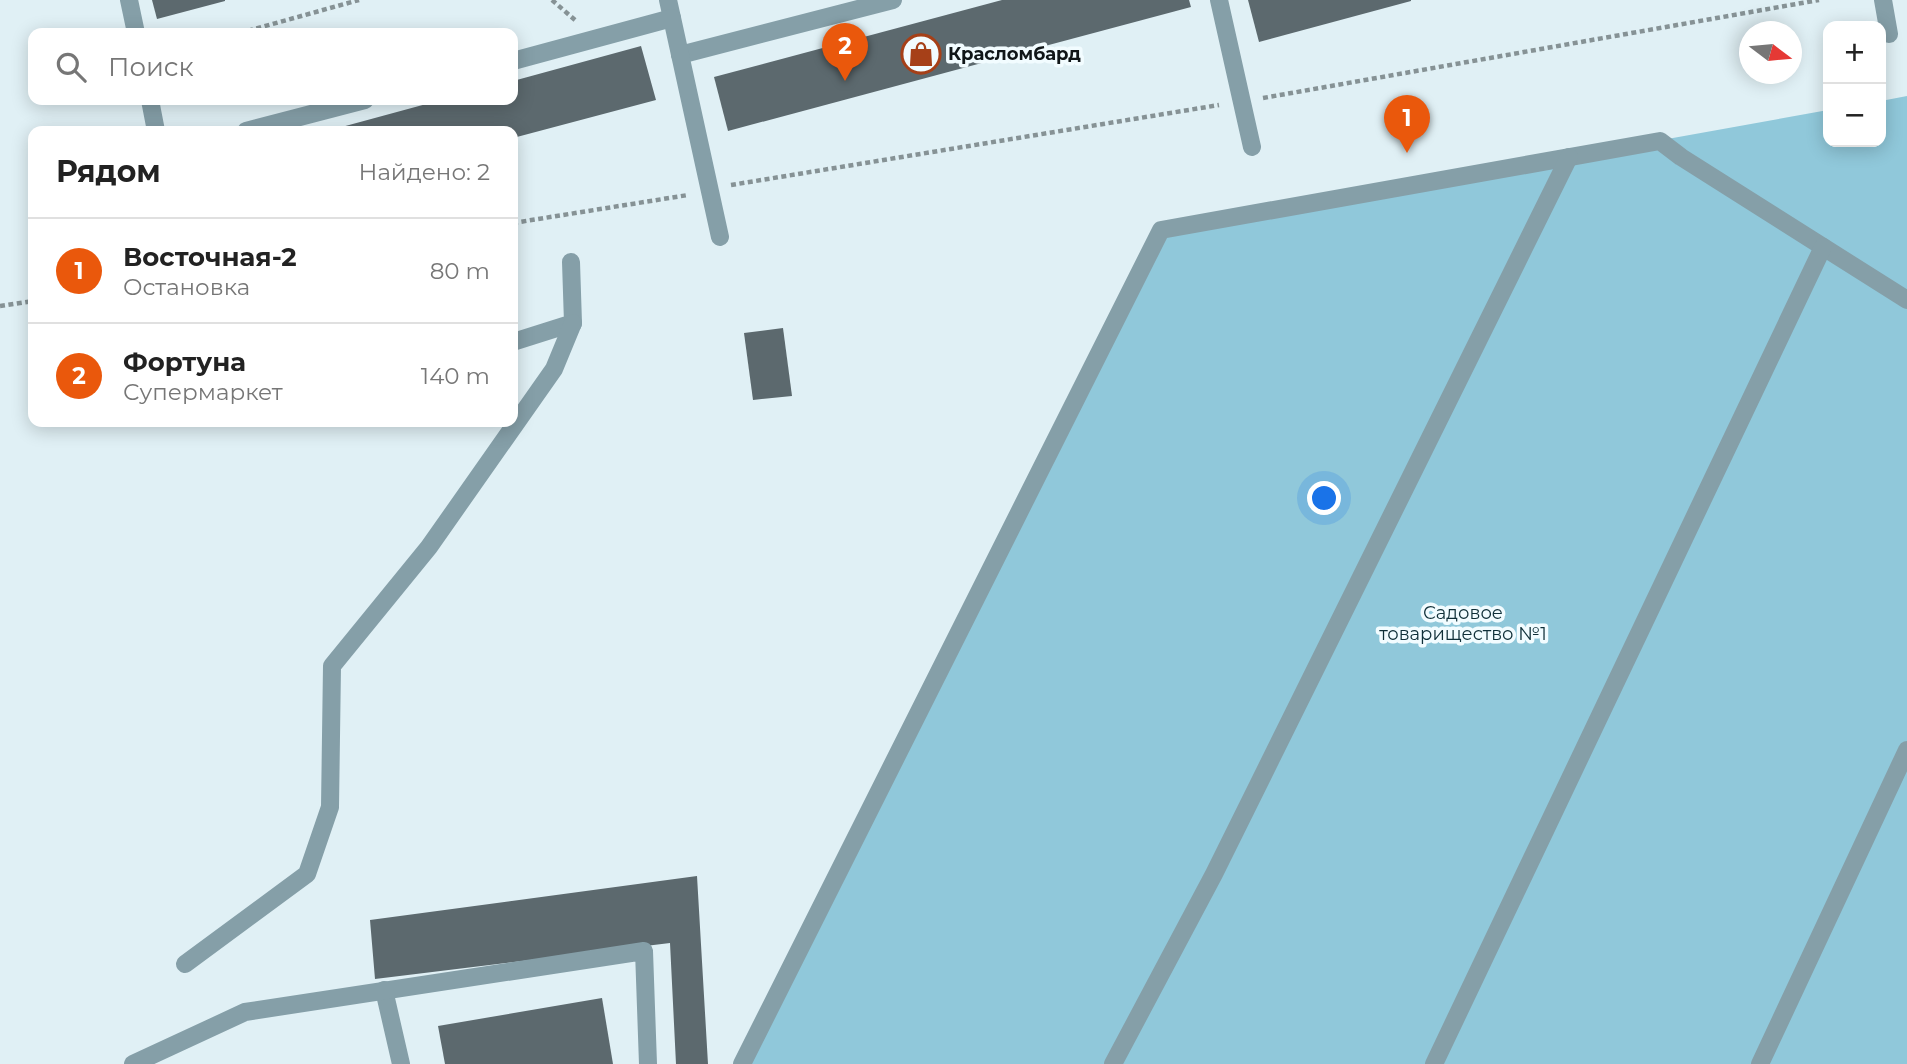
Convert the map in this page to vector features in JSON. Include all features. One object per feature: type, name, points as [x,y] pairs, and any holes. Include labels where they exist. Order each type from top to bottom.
[{"type":"lane","points":[[129,0],[135,28]]},
{"type":"lane","points":[[668,0],[720,237]]},
{"type":"lane","points":[[680,55],[893,0]]},
{"type":"lane","points":[[1219,0],[1252,147]]},
{"type":"lane","points":[[1883,0],[1889,34]]},
{"type":"lane","points":[[518,60],[672,18]]},
{"type":"lane","points":[[151,105],[155,126]]},
{"type":"lane","points":[[265,126],[346,105]]},
{"type":"lane","points":[[743,1064],[1161,230],[1660,141],[1907,300]]},
{"type":"lane","points":[[1113,1064],[1214,874],[1569,157]]},
{"type":"lane","points":[[1434,1064],[1823,247]]},
{"type":"lane","points":[[518,420],[554,369],[573,323],[571,262]]},
{"type":"lane","points":[[518,340],[573,323]]},
{"type":"lane","points":[[185,964],[307,874],[330,807],[332,666],[437,536],[513,427]]},
{"type":"lane","points":[[1760,1064],[1907,750]]},
{"type":"lane","points":[[133,1064],[245,1012],[644,951],[648,1064]]},
{"type":"lane","points":[[384,990],[401,1064]]},
{"type":"path","points":[[258,28],[359,0]]},
{"type":"path","points":[[518,222],[744,182],[1242,101],[1819,0]]},
{"type":"path","points":[[0,306],[28,302]]},
{"type":"green space","name":"Садовое товарищество №1","points":[[1907,96],[1907,1064],[742,1064],[1161,230],[1823,111],[1823,147],[1886,147],[1886,100]]},
{"type":"building","points":[[152,0],[225,0],[225,1],[157,19]]},
{"type":"building","points":[[1002,0],[1189,0],[1191,7],[728,131],[714,77]]},
{"type":"building","points":[[1248,0],[1411,0],[1411,1],[1259,42]]},
{"type":"building","points":[[641,46],[656,100],[518,137],[518,126],[345,126],[423,105],[518,105],[518,80]]},
{"type":"building","points":[[783,328],[792,396],[753,400],[744,333]]},
{"type":"building","points":[[697,876],[708,1064],[676,1064],[670,943],[375,979],[370,920]]},
{"type":"building","points":[[602,998],[613,1064],[445,1064],[438,1026]]},
{"type":"place","name":"Красломбард","points":[[921,54]]},
{"type":"place","name":"Фортуна","points":[[845,81]]},
{"type":"place","name":"Восточная-2","points":[[1407,153]]}]
